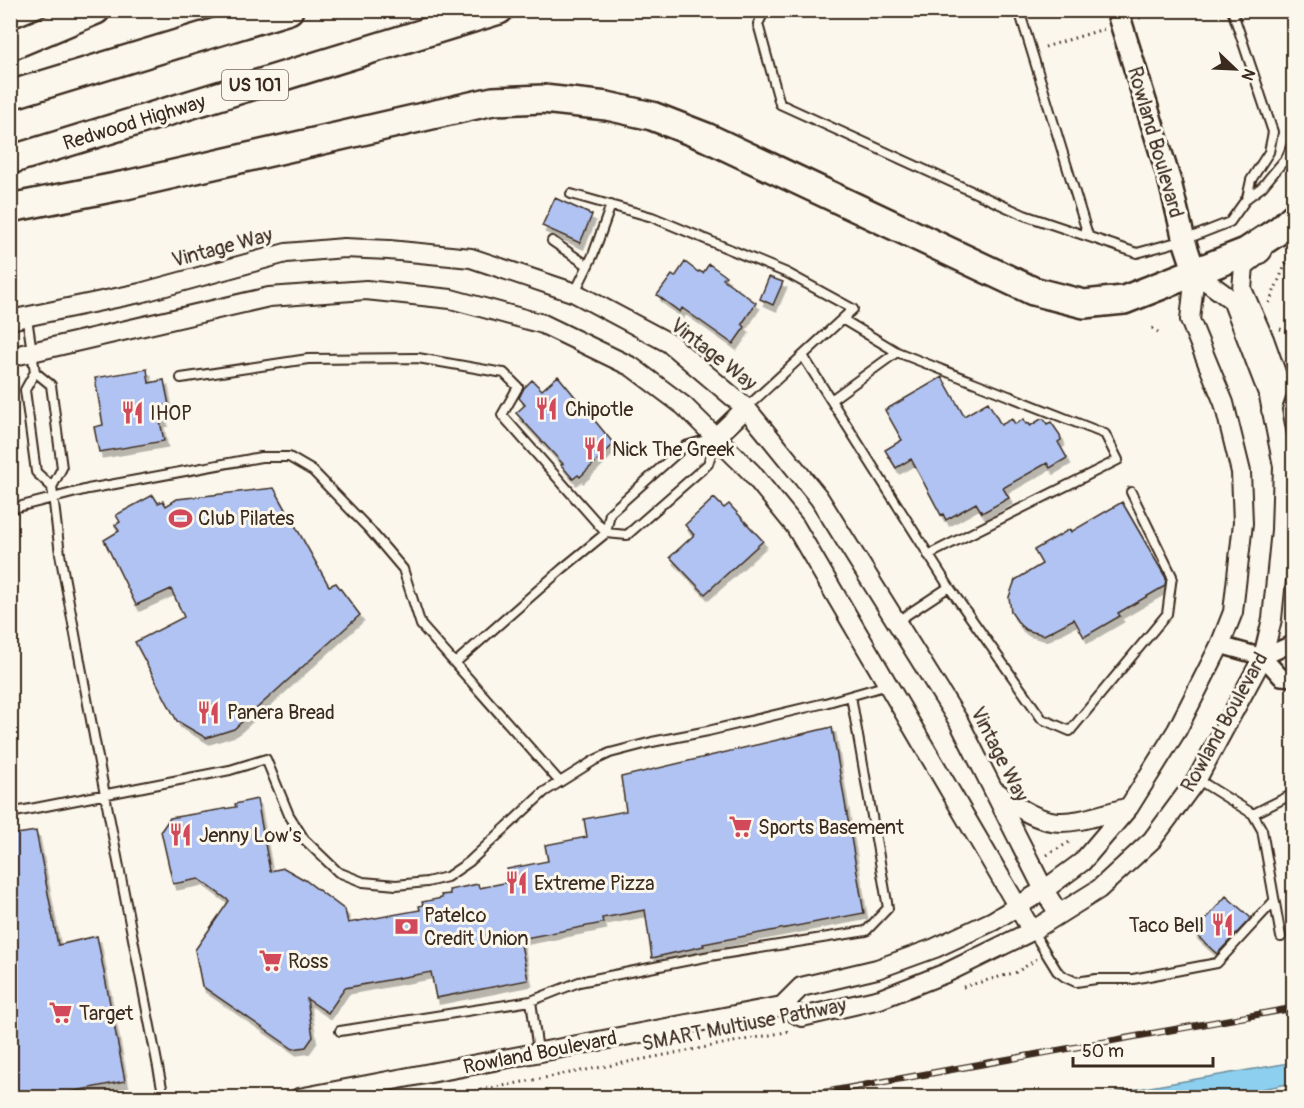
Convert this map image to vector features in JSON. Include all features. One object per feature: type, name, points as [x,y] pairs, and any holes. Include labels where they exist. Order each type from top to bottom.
[{"type":"highway","points":[[10,46],[96,10]]},
{"type":"highway","points":[[10,96],[289,10]]},
{"type":"highway","name":"Redwood Highway","points":[[10,160],[499,10]]},
{"type":"highway","points":[[10,208],[126,185],[493,101],[543,99],[607,106],[652,116],[695,133],[1033,291],[1084,304],[1124,300],[1246,252],[1283,240],[1293,217]]},
{"type":"main road","name":"Rowland Boulevard","points":[[1120,19],[1195,273]]},
{"type":"street","points":[[1271,410],[1280,384],[1264,339],[1242,289],[1244,266],[1283,240]]},
{"type":"street","name":"Vintage Way","points":[[19,319],[140,293],[286,253],[344,248],[471,258],[575,293],[669,343],[746,408],[819,498],[895,623],[959,722],[1044,890],[1059,914]]},
{"type":"street","name":"Rowland Boulevard","points":[[782,1006],[802,1017],[880,999],[946,973],[1032,931],[1099,889],[1152,840],[1197,779],[1263,657],[1272,619],[1281,530],[1283,466],[1269,396],[1232,300],[1195,273]]},
{"type":"street","name":"Rowland Boulevard","points":[[299,1098],[782,1006],[801,987],[877,969],[935,948],[1019,907],[1082,862],[1129,807],[1177,730],[1220,645],[1233,612],[1244,523],[1241,472],[1224,403],[1190,320],[1195,273]]},
{"type":"street","points":[[10,357],[269,297],[366,290],[451,299],[543,324],[632,367],[684,406],[716,437],[751,472],[795,526],[1032,931]]},
{"type":"street","points":[[716,437],[746,408]]},
{"type":"street","points":[[1263,657],[1293,643]]},
{"type":"street","points":[[1220,645],[1263,657],[1281,677],[1293,678]]},
{"type":"street","points":[[993,789],[1018,809],[1046,821],[1072,823],[1129,807]]},
{"type":"lane","points":[[765,10],[758,24],[780,104],[1024,215],[1137,253],[1184,240],[1230,222],[1247,198],[1262,187],[1287,157],[1293,140]]},
{"type":"lane","points":[[1019,10],[1088,235]]},
{"type":"lane","points":[[1232,10],[1273,132],[1269,152],[1251,180],[1247,198]]},
{"type":"lane","points":[[572,194],[652,217],[788,273],[853,309],[746,408]]},
{"type":"lane","points":[[575,293],[593,255],[611,205]]},
{"type":"lane","points":[[552,241],[587,265]]},
{"type":"lane","points":[[19,319],[32,352],[35,372],[26,390],[36,472],[52,487]]},
{"type":"lane","points":[[842,320],[897,352],[1106,434],[1118,460],[928,555]]},
{"type":"lane","points":[[831,400],[897,352]]},
{"type":"lane","points":[[803,356],[949,588],[1042,719],[1070,731],[1167,614],[1173,576],[1131,492]]},
{"type":"lane","points":[[181,378],[308,359],[418,357],[504,373],[519,387],[502,415],[606,533],[627,535],[708,464],[716,437]]},
{"type":"lane","points":[[35,372],[51,385],[62,468],[52,487],[60,554],[164,1098]]},
{"type":"lane","points":[[455,663],[606,533],[610,513],[685,446],[716,437]]},
{"type":"lane","points":[[10,509],[88,489],[261,457],[289,457],[313,471],[369,529],[403,569],[421,625],[559,781]]},
{"type":"lane","points":[[895,623],[949,588]]},
{"type":"lane","points":[[10,813],[230,770],[266,759],[289,815],[304,839],[338,872],[363,882],[396,885],[427,882],[447,877],[482,851],[544,792],[559,781],[610,753],[708,731],[889,685]]},
{"type":"lane","points":[[340,1030],[531,1001],[579,982],[710,956],[866,931],[888,908],[851,696]]},
{"type":"lane","points":[[1197,779],[1253,814],[1262,830],[1281,937]]},
{"type":"lane","points":[[1253,814],[1293,796]]},
{"type":"lane","points":[[1032,931],[1057,971],[1065,977],[1076,982],[1096,979],[1133,979],[1217,963],[1274,901]]},
{"type":"lane","points":[[531,1001],[538,1052]]},
{"type":"path","points":[[1031,51],[1120,19],[1163,10]]},
{"type":"path","points":[[1269,303],[1283,240]]},
{"type":"path","points":[[1152,328],[1158,332]]},
{"type":"path","points":[[1278,329],[1293,333]]},
{"type":"path","points":[[1041,859],[1074,840]]},
{"type":"path","points":[[956,989],[1017,972],[1046,954]]},
{"type":"path","name":"SMART Multiuse Pathway","points":[[439,1098],[800,1029]]},
{"type":"water","points":[[1289,1063],[1293,1066],[1293,1083],[1221,1097],[1092,1097]]},
{"type":"building","points":[[555,198],[592,215],[580,243],[542,226]]},
{"type":"building","points":[[685,262],[703,273],[709,264],[726,276],[723,279],[756,303],[742,324],[745,327],[733,344],[682,308],[680,312],[657,295],[672,275],[675,277]]},
{"type":"building","points":[[769,277],[783,282],[773,305],[760,299]]},
{"type":"building","name":"IHOP","points":[[147,369],[149,383],[164,380],[169,405],[162,406],[164,420],[160,421],[164,441],[99,452],[94,427],[103,425],[95,378]]},
{"type":"building","points":[[558,376],[614,444],[580,477],[578,475],[573,479],[561,465],[563,464],[516,413],[525,405],[519,398],[524,388],[532,380],[542,390]]},
{"type":"building","points":[[942,377],[964,416],[988,402],[1001,425],[1012,419],[1015,424],[1024,419],[1030,426],[1041,419],[1044,419],[1047,424],[1051,422],[1060,435],[1061,440],[1058,442],[1067,458],[1050,468],[1047,463],[1003,488],[1009,498],[982,513],[976,503],[946,520],[943,514],[941,515],[911,459],[896,468],[885,450],[902,440],[885,410]]},
{"type":"building","points":[[274,488],[329,586],[336,583],[360,615],[234,729],[206,738],[177,721],[135,642],[184,617],[171,589],[136,605],[104,540],[119,531],[115,525],[120,522],[116,515],[153,495],[158,503],[163,501],[166,506],[177,499]]},
{"type":"building","points":[[714,498],[724,508],[729,504],[763,541],[705,594],[670,557],[694,535],[685,525]]},
{"type":"building","points":[[1122,502],[1166,578],[1165,586],[1118,613],[1120,616],[1084,637],[1074,619],[1044,635],[1026,630],[1011,612],[1009,597],[1015,580],[1042,564],[1034,550],[1070,529],[1071,532]]},
{"type":"building","points":[[832,727],[864,913],[703,944],[704,946],[652,958],[645,910],[602,918],[603,923],[520,939],[528,980],[436,998],[431,972],[345,988],[328,1013],[307,999],[313,1037],[306,1047],[293,1049],[202,986],[195,950],[229,901],[199,879],[173,884],[161,831],[170,818],[236,807],[235,804],[257,799],[270,871],[284,868],[305,880],[345,910],[348,923],[420,910],[419,906],[423,905],[422,902],[442,898],[441,895],[450,894],[449,890],[478,884],[479,888],[509,882],[507,869],[548,861],[545,845],[587,837],[584,819],[626,811],[621,777]]},
{"type":"building","name":"Target","points":[[36,831],[58,945],[97,936],[125,1081],[41,1098],[10,1098],[10,835]]},
{"type":"building","name":"Taco Bell","points":[[1226,896],[1251,918],[1217,954],[1194,933]]},
{"type":"railway","points":[[793,1098],[1294,1008]]},
{"type":"place","name":"Chipotle","points":[[547,409]]},
{"type":"place","name":"IHOP","points":[[132,413]]},
{"type":"place","name":"Nick The Greek","points":[[594,449]]},
{"type":"place","name":"Club Pilates","points":[[180,518]]},
{"type":"place","name":"Panera Bread","points":[[209,712]]},
{"type":"place","name":"Sports Basement","points":[[740,827]]},
{"type":"place","name":"Jenny Low's","points":[[181,835]]},
{"type":"place","name":"Extreme Pizza","points":[[516,883]]},
{"type":"place","name":"Taco Bell","points":[[1222,925]]},
{"type":"place","name":"Patelco Credit Union","points":[[406,926]]},
{"type":"place","name":"Ross","points":[[270,961]]},
{"type":"place","name":"Target","points":[[61,1013]]}]
